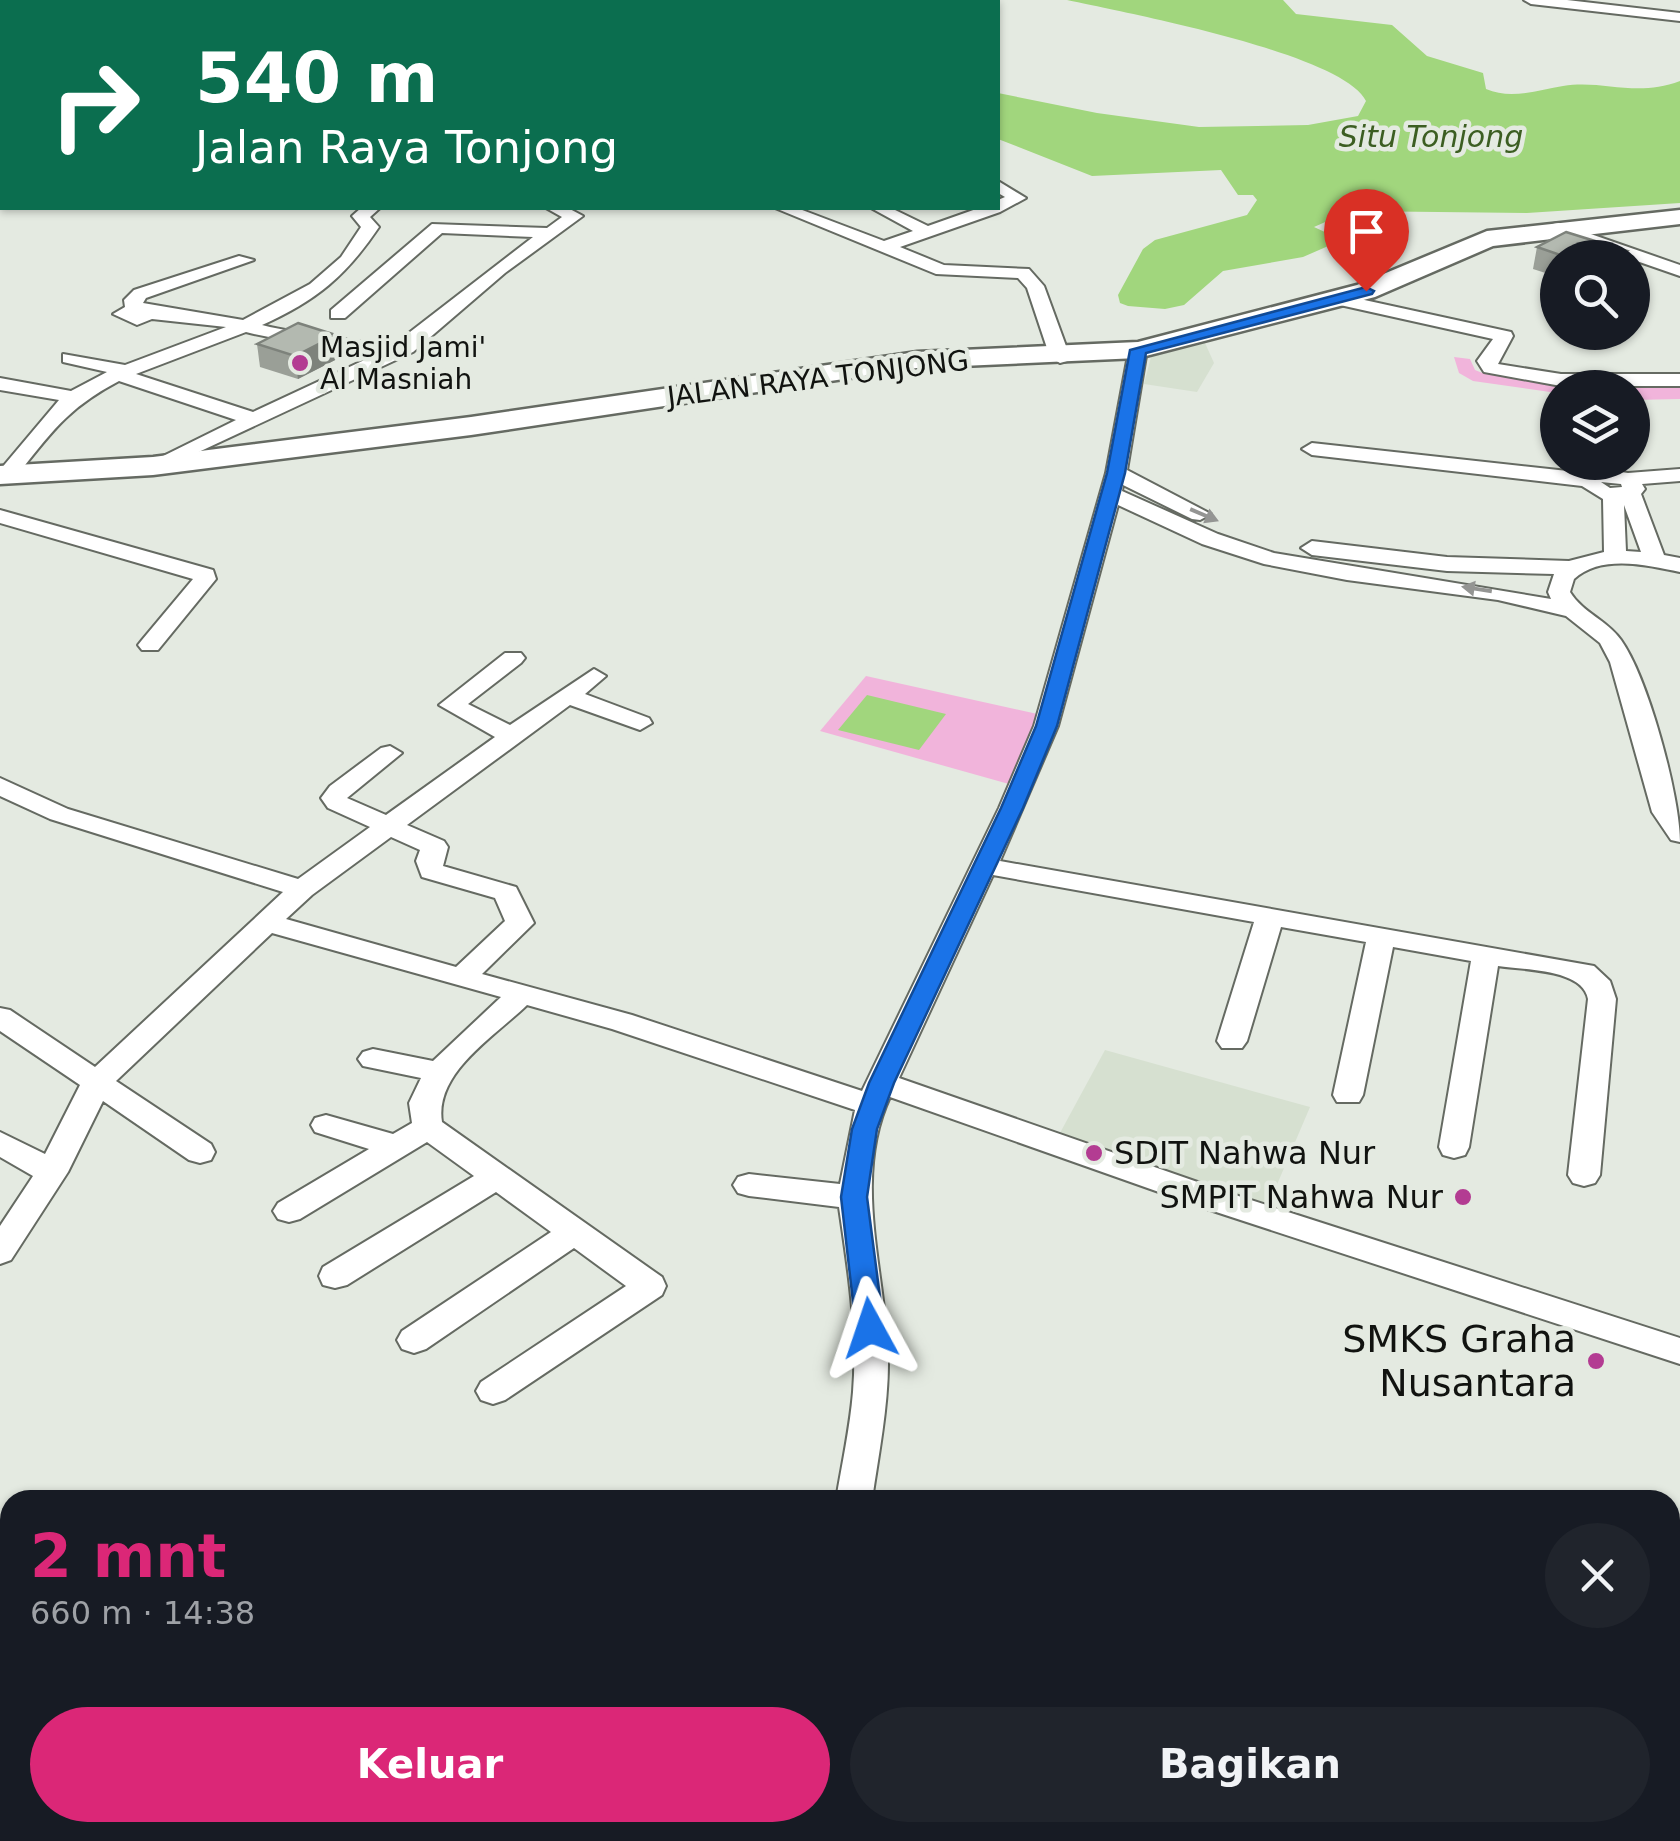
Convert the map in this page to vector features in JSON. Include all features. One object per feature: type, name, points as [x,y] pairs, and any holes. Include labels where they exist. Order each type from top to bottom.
[{"type":"main road","name":"JALAN RAYA TONJONG","points":[[3,475],[153,466],[471,426],[917,360],[1138,350],[1366,291],[1488,239],[1680,217]]},
{"type":"street","points":[[1532,0],[1680,17]]},
{"type":"street","points":[[1586,0],[1638,6],[1652,0]]},
{"type":"street","points":[[1000,187],[1018,198],[1000,205]]},
{"type":"street","points":[[3,475],[73,397],[120,372],[244,326],[325,283],[356,252],[370,227],[360,216],[369,210]]},
{"type":"street","points":[[153,466],[418,340],[498,269],[575,216],[559,210]]},
{"type":"street","points":[[787,210],[942,270],[1023,273],[1034,286],[1060,356]]},
{"type":"street","points":[[882,210],[926,231]]},
{"type":"street","points":[[884,247],[966,211]]},
{"type":"street","points":[[338,314],[438,228],[551,234]]},
{"type":"street","points":[[1560,228],[1680,271]]},
{"type":"street","points":[[245,260],[140,294],[133,300],[142,311],[244,326],[290,338],[355,344],[390,356]]},
{"type":"street","points":[[325,283],[360,292]]},
{"type":"street","points":[[1337,299],[1504,336],[1488,360],[1491,368],[1510,373],[1585,382],[1680,380]]},
{"type":"street","points":[[856,1490],[870,1394],[871,1358],[868,1295],[854,1197],[858,1159],[876,1094],[985,866],[1046,726],[1113,483],[1138,350]]},
{"type":"street","points":[[70,358],[250,418]]},
{"type":"street","points":[[0,384],[73,397]]},
{"type":"street","points":[[1312,449],[1589,480],[1595,490],[1624,489],[1680,475]]},
{"type":"street","points":[[1113,483],[1236,529],[1289,544],[1447,564],[1572,568],[1615,558],[1680,565]]},
{"type":"street","points":[[1113,483],[1247,553],[1306,567],[1483,590],[1572,612],[1604,633],[1622,663],[1665,812],[1680,834]]},
{"type":"street","points":[[1615,558],[1624,489]]},
{"type":"street","points":[[1624,489],[1655,560]]},
{"type":"street","points":[[0,516],[205,575],[205,580],[150,645]]},
{"type":"street","points":[[1572,568],[1563,575],[1560,592],[1572,612]]},
{"type":"street","points":[[512,736],[451,704],[513,658]]},
{"type":"street","points":[[0,1252],[52,1172],[98,1082],[302,889],[594,676]]},
{"type":"street","points":[[567,696],[640,723]]},
{"type":"street","points":[[390,752],[334,798],[337,803],[434,847],[429,861],[431,871],[506,892],[518,912],[520,923],[462,978]]},
{"type":"street","points":[[0,786],[60,814],[302,889]]},
{"type":"street","points":[[985,866],[1584,972],[1600,987],[1602,1000],[1584,1174]]},
{"type":"street","points":[[1232,1042],[1270,916]]},
{"type":"street","points":[[268,923],[876,1094],[1680,1351]]},
{"type":"street","points":[[1348,1095],[1381,935]]},
{"type":"street","points":[[1454,1147],[1486,954]]},
{"type":"street","points":[[492,1392],[650,1286],[428,1127],[424,1103],[439,1072],[522,994]]},
{"type":"street","points":[[0,1017],[200,1152]]},
{"type":"street","points":[[373,1059],[439,1072]]},
{"type":"street","points":[[326,1125],[396,1146]]},
{"type":"street","points":[[289,1211],[428,1127]]},
{"type":"street","points":[[0,1143],[52,1172]]},
{"type":"street","points":[[335,1276],[496,1176]]},
{"type":"street","points":[[749,1184],[854,1197]]},
{"type":"street","points":[[414,1340],[573,1233]]},
{"type":"shaded area","points":[[1205,343],[1214,363],[1197,392],[1144,384],[1151,357]]},
{"type":"shaded area","points":[[1454,357],[1470,359],[1475,370],[1485,374],[1540,381],[1540,391],[1473,381],[1459,373]]},
{"type":"shaded area","points":[[1650,385],[1680,385],[1680,399],[1650,400]]},
{"type":"shaded area","points":[[866,676],[1042,715],[1016,786],[820,731]]},
{"type":"shaded area","points":[[1105,1050],[1310,1107],[1267,1208],[1054,1144]]},
{"type":"water","name":"Situ Tonjong","points":[[1067,0],[1283,0],[1296,14],[1392,25],[1427,56],[1483,73],[1486,89],[1505,94],[1577,84],[1648,88],[1680,81],[1680,203],[1527,213],[1350,211],[1314,227],[1342,240],[1303,257],[1223,271],[1184,305],[1165,309],[1128,306],[1120,303],[1118,295],[1143,249],[1155,240],[1247,215],[1257,200],[1253,195],[1238,195],[1221,170],[1092,176],[1000,140],[1000,93],[1097,113],[1199,127],[1308,125],[1358,116],[1366,101],[1349,83],[1317,67],[1276,51]]},
{"type":"water","points":[[867,695],[946,714],[919,750],[838,730]]},
{"type":"building","points":[[1566,232],[1592,240],[1551,240]]},
{"type":"building","points":[[298,323],[336,335],[295,356],[257,344]]},
{"type":"place","name":"Masjid Jami' Al Masniah","points":[[300,363]]},
{"type":"place","name":"SDIT Nahwa Nur","points":[[1094,1153]]},
{"type":"place","name":"SMPIT Nahwa Nur","points":[[1463,1197]]},
{"type":"place","name":"SMKS Graha Nusantara","points":[[1596,1361]]},
{"type":"route","points":[[870,1328],[854,1197],[864,1129],[881,1083],[1032,766],[1116,473],[1138,350],[1182,342],[1366,291]]}]
